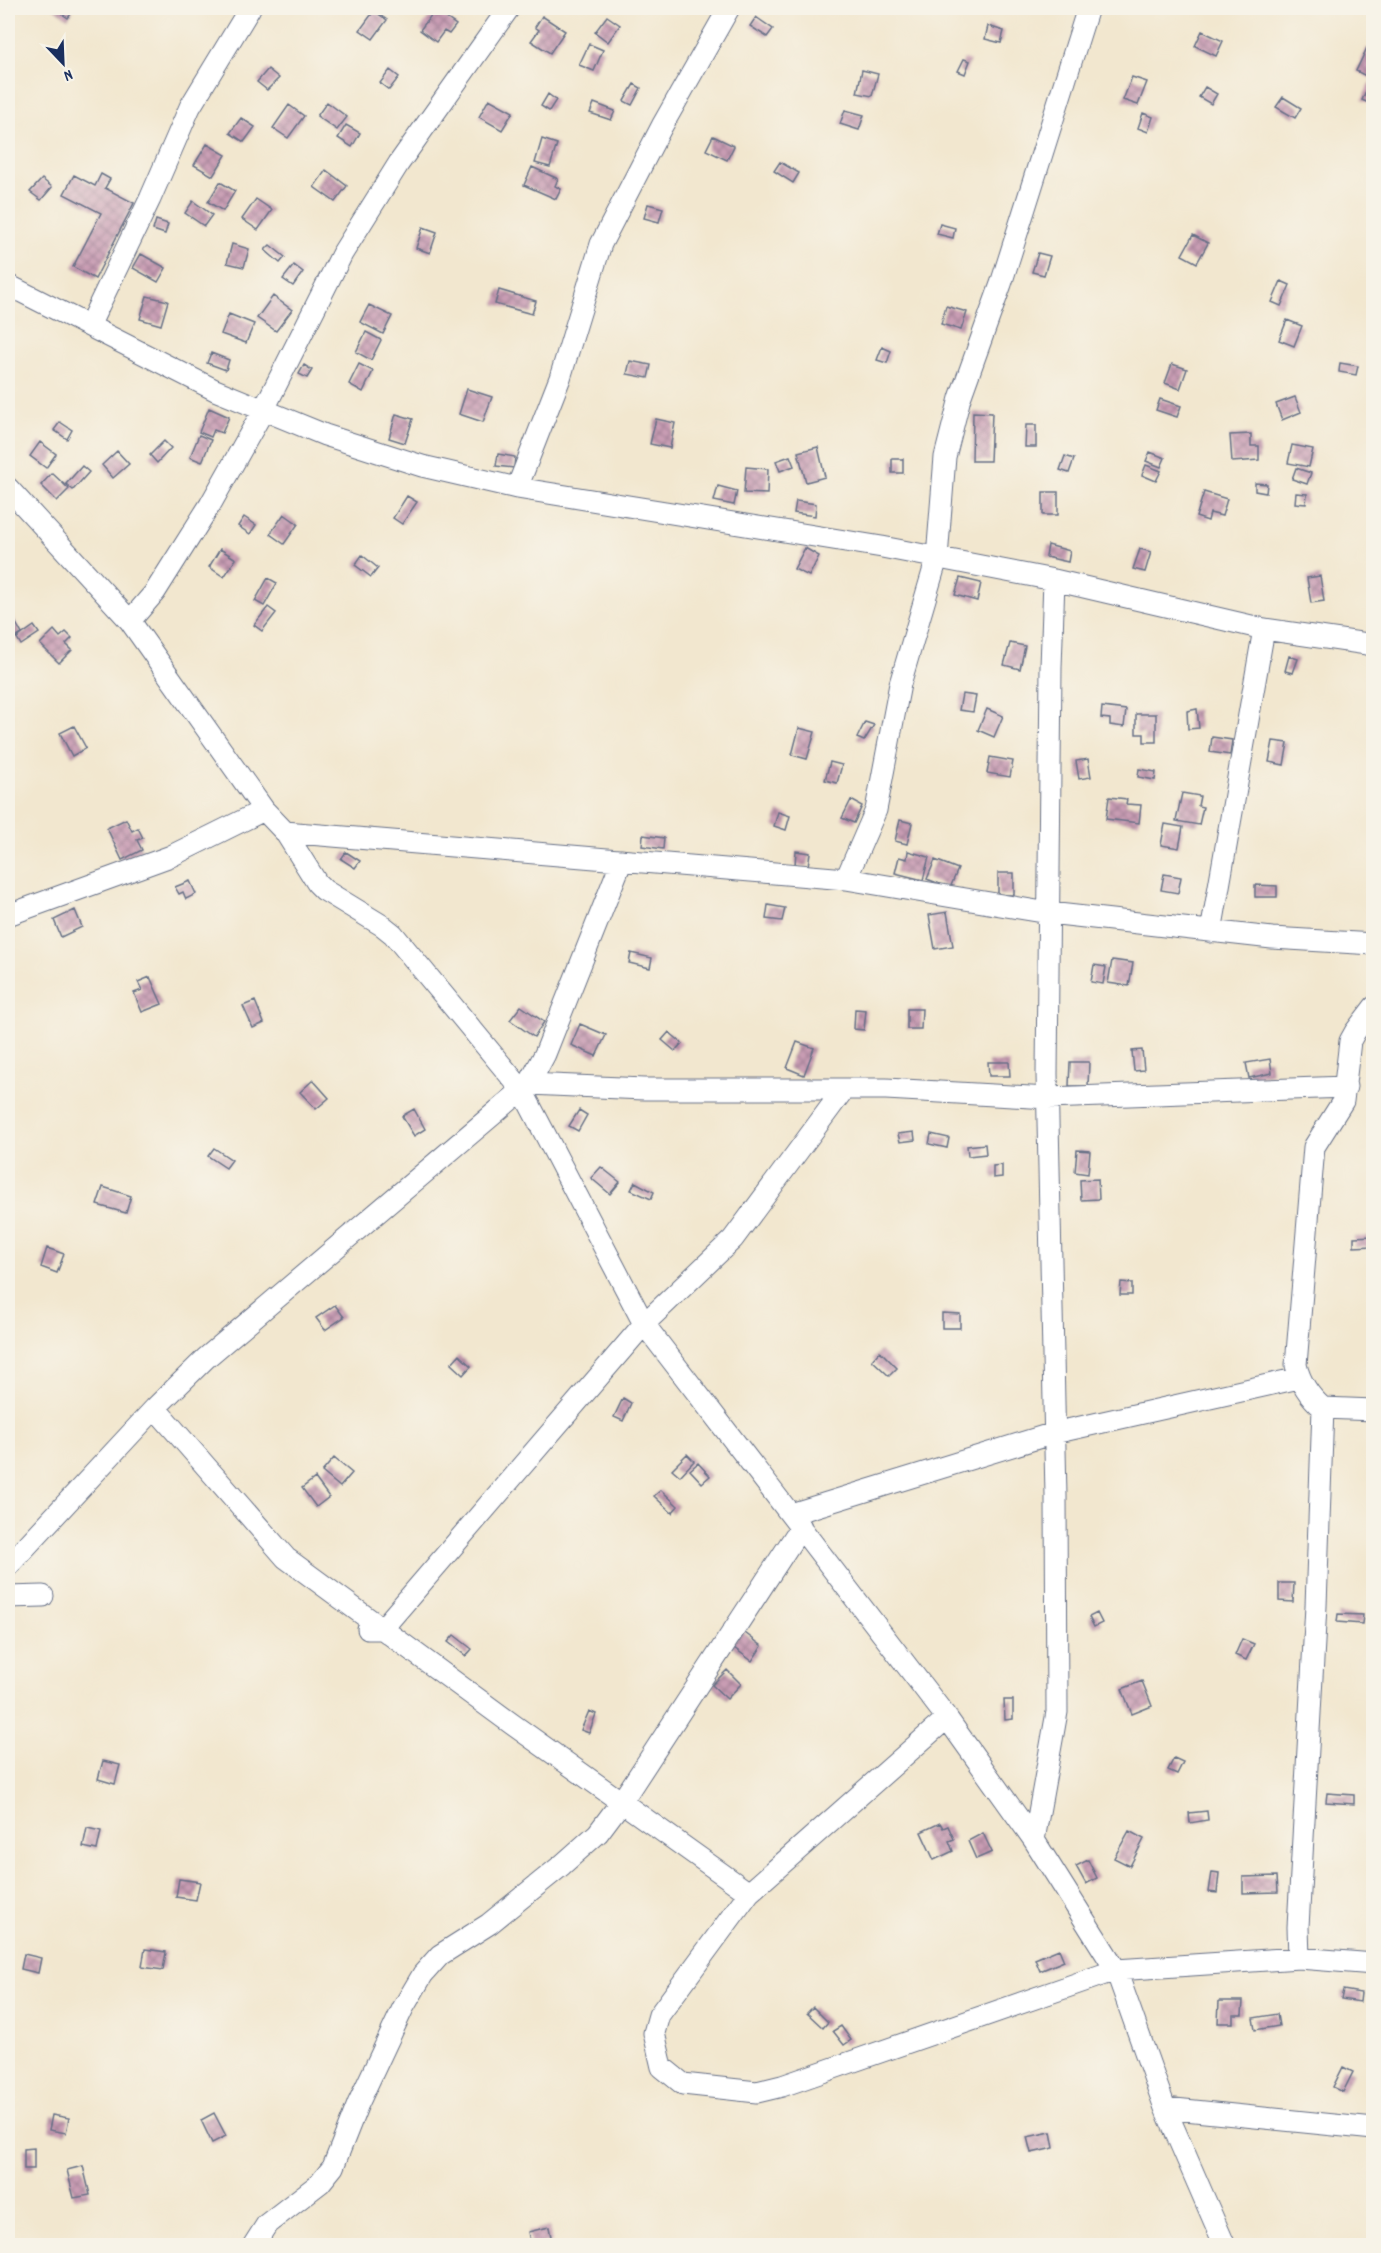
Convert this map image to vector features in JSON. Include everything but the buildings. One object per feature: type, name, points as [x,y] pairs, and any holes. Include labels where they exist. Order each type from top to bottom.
[{"type":"street","points":[[89,326],[150,199],[190,107],[250,8]]},
{"type":"street","points":[[130,621],[155,592],[210,505],[264,410],[342,254],[399,163],[509,8]]},
{"type":"street","points":[[517,488],[560,378],[601,244],[662,126],[729,8]]},
{"type":"street","points":[[846,879],[876,810],[900,684],[937,558],[945,457],[960,398],[1001,284],[1088,8]]},
{"type":"street","points":[[8,285],[215,390],[325,435],[422,466],[517,488],[882,547],[1054,580],[1264,629],[1374,645]]},
{"type":"street","points":[[8,488],[130,621],[264,810],[285,831],[317,883],[324,890],[383,926],[397,939],[525,1087],[644,1324],[947,1718],[1034,1840],[1116,1970],[1165,2108],[1225,2246]]},
{"type":"street","points":[[1034,1840],[1057,1712],[1047,1098],[1051,668],[1054,580]]},
{"type":"street","points":[[1210,932],[1264,629]]},
{"type":"street","points":[[8,915],[171,856],[264,810]]},
{"type":"street","points":[[285,831],[846,879],[1048,913],[1272,938],[1374,944]]},
{"type":"street","points":[[8,1566],[155,1408],[206,1358],[525,1087],[545,1054],[622,860]]},
{"type":"street","points":[[1374,1007],[1350,1041],[1343,1101],[1314,1147],[1296,1365],[1299,1378],[1323,1408],[1374,1410]]},
{"type":"street","points":[[525,1087],[886,1089],[1047,1098],[1346,1087]]},
{"type":"street","points":[[374,1629],[644,1324],[733,1239],[844,1089]]},
{"type":"street","points":[[253,2246],[267,2224],[320,2183],[333,2168],[363,2093],[403,2008],[423,1974],[440,1955],[489,1924],[562,1865],[598,1833],[622,1801],[796,1521],[1054,1433],[1299,1378]]},
{"type":"street","points":[[155,1408],[286,1558],[374,1629],[622,1801],[749,1893]]},
{"type":"street","points":[[1299,1958],[1298,1927],[1316,1606],[1323,1408]]},
{"type":"street","points":[[8,1597],[43,1596]]},
{"type":"street","points":[[947,1718],[749,1893],[659,2015],[654,2033],[662,2067],[683,2084],[757,2092],[782,2086],[1116,1970],[1299,1958],[1374,1964]]},
{"type":"street","points":[[1165,2108],[1374,2128]]}]
